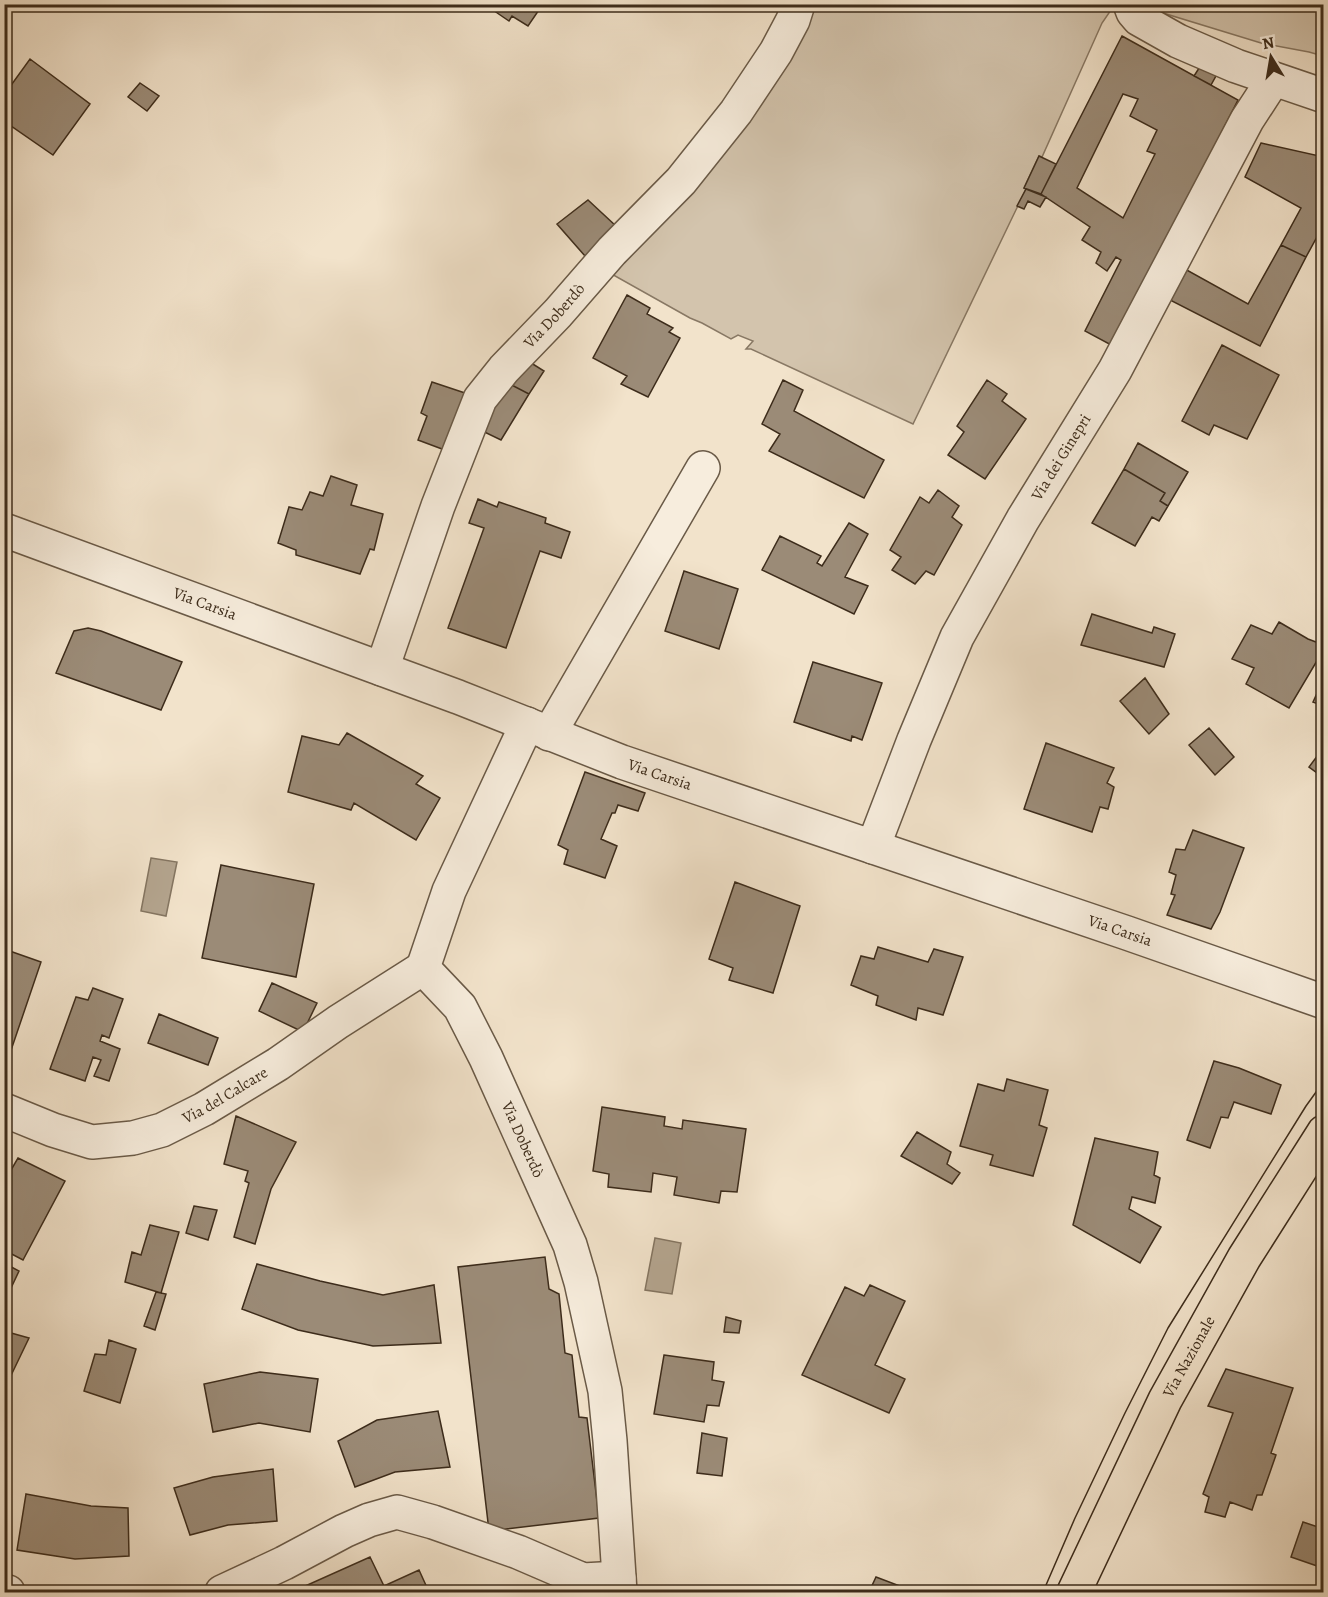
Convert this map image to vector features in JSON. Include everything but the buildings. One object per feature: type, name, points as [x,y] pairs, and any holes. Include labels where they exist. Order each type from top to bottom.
[{"type":"main road","name":"Via Nazionale","points":[[1074,1593],[1165,1400],[1244,1258],[1323,1132]]},
{"type":"street","name":"Via Doberdò","points":[[382,669],[438,506],[480,399],[504,369],[558,313],[612,251],[681,181],[723,129],[776,52],[793,20],[798,4]]},
{"type":"street","points":[[1130,4],[1139,19],[1178,41],[1236,66],[1323,96]]},
{"type":"street","name":"Via dei Ginepri","points":[[873,847],[957,637],[1023,519],[1115,370],[1246,120],[1273,80]]},
{"type":"street","points":[[423,968],[449,891],[538,729],[703,468]]},
{"type":"street","name":"Via Carsia","points":[[4,530],[382,669],[622,762],[1128,933],[1323,1002]]},
{"type":"street","name":"Via Doberdò","points":[[423,968],[460,1007],[486,1058],[570,1245],[581,1282],[605,1391],[620,1586]]},
{"type":"street","name":"Via del Calcare","points":[[4,1110],[53,1130],[92,1142],[133,1138],[162,1130],[204,1109],[278,1064],[338,1022],[423,968]]},
{"type":"street","points":[[222,1593],[344,1531],[369,1520],[397,1512],[433,1522],[518,1552],[583,1580],[620,1586]]},
{"type":"shaded area","points":[[807,5],[1112,5],[1042,157],[1039,156],[1024,188],[1026,189],[913,424],[751,349],[746,349],[753,341],[738,335],[731,339],[608,272]]},
{"type":"shaded area","points":[[1147,5],[1323,5],[1323,56],[1261,43],[1150,9]]},
{"type":"shaded area","points":[[151,858],[177,862],[166,916],[141,911]]},
{"type":"shaded area","points":[[655,1238],[681,1243],[672,1294],[645,1290]]},
{"type":"tram line","points":[[1043,1592],[1075,1518],[1168,1328],[1306,1106],[1324,1081]]}]
